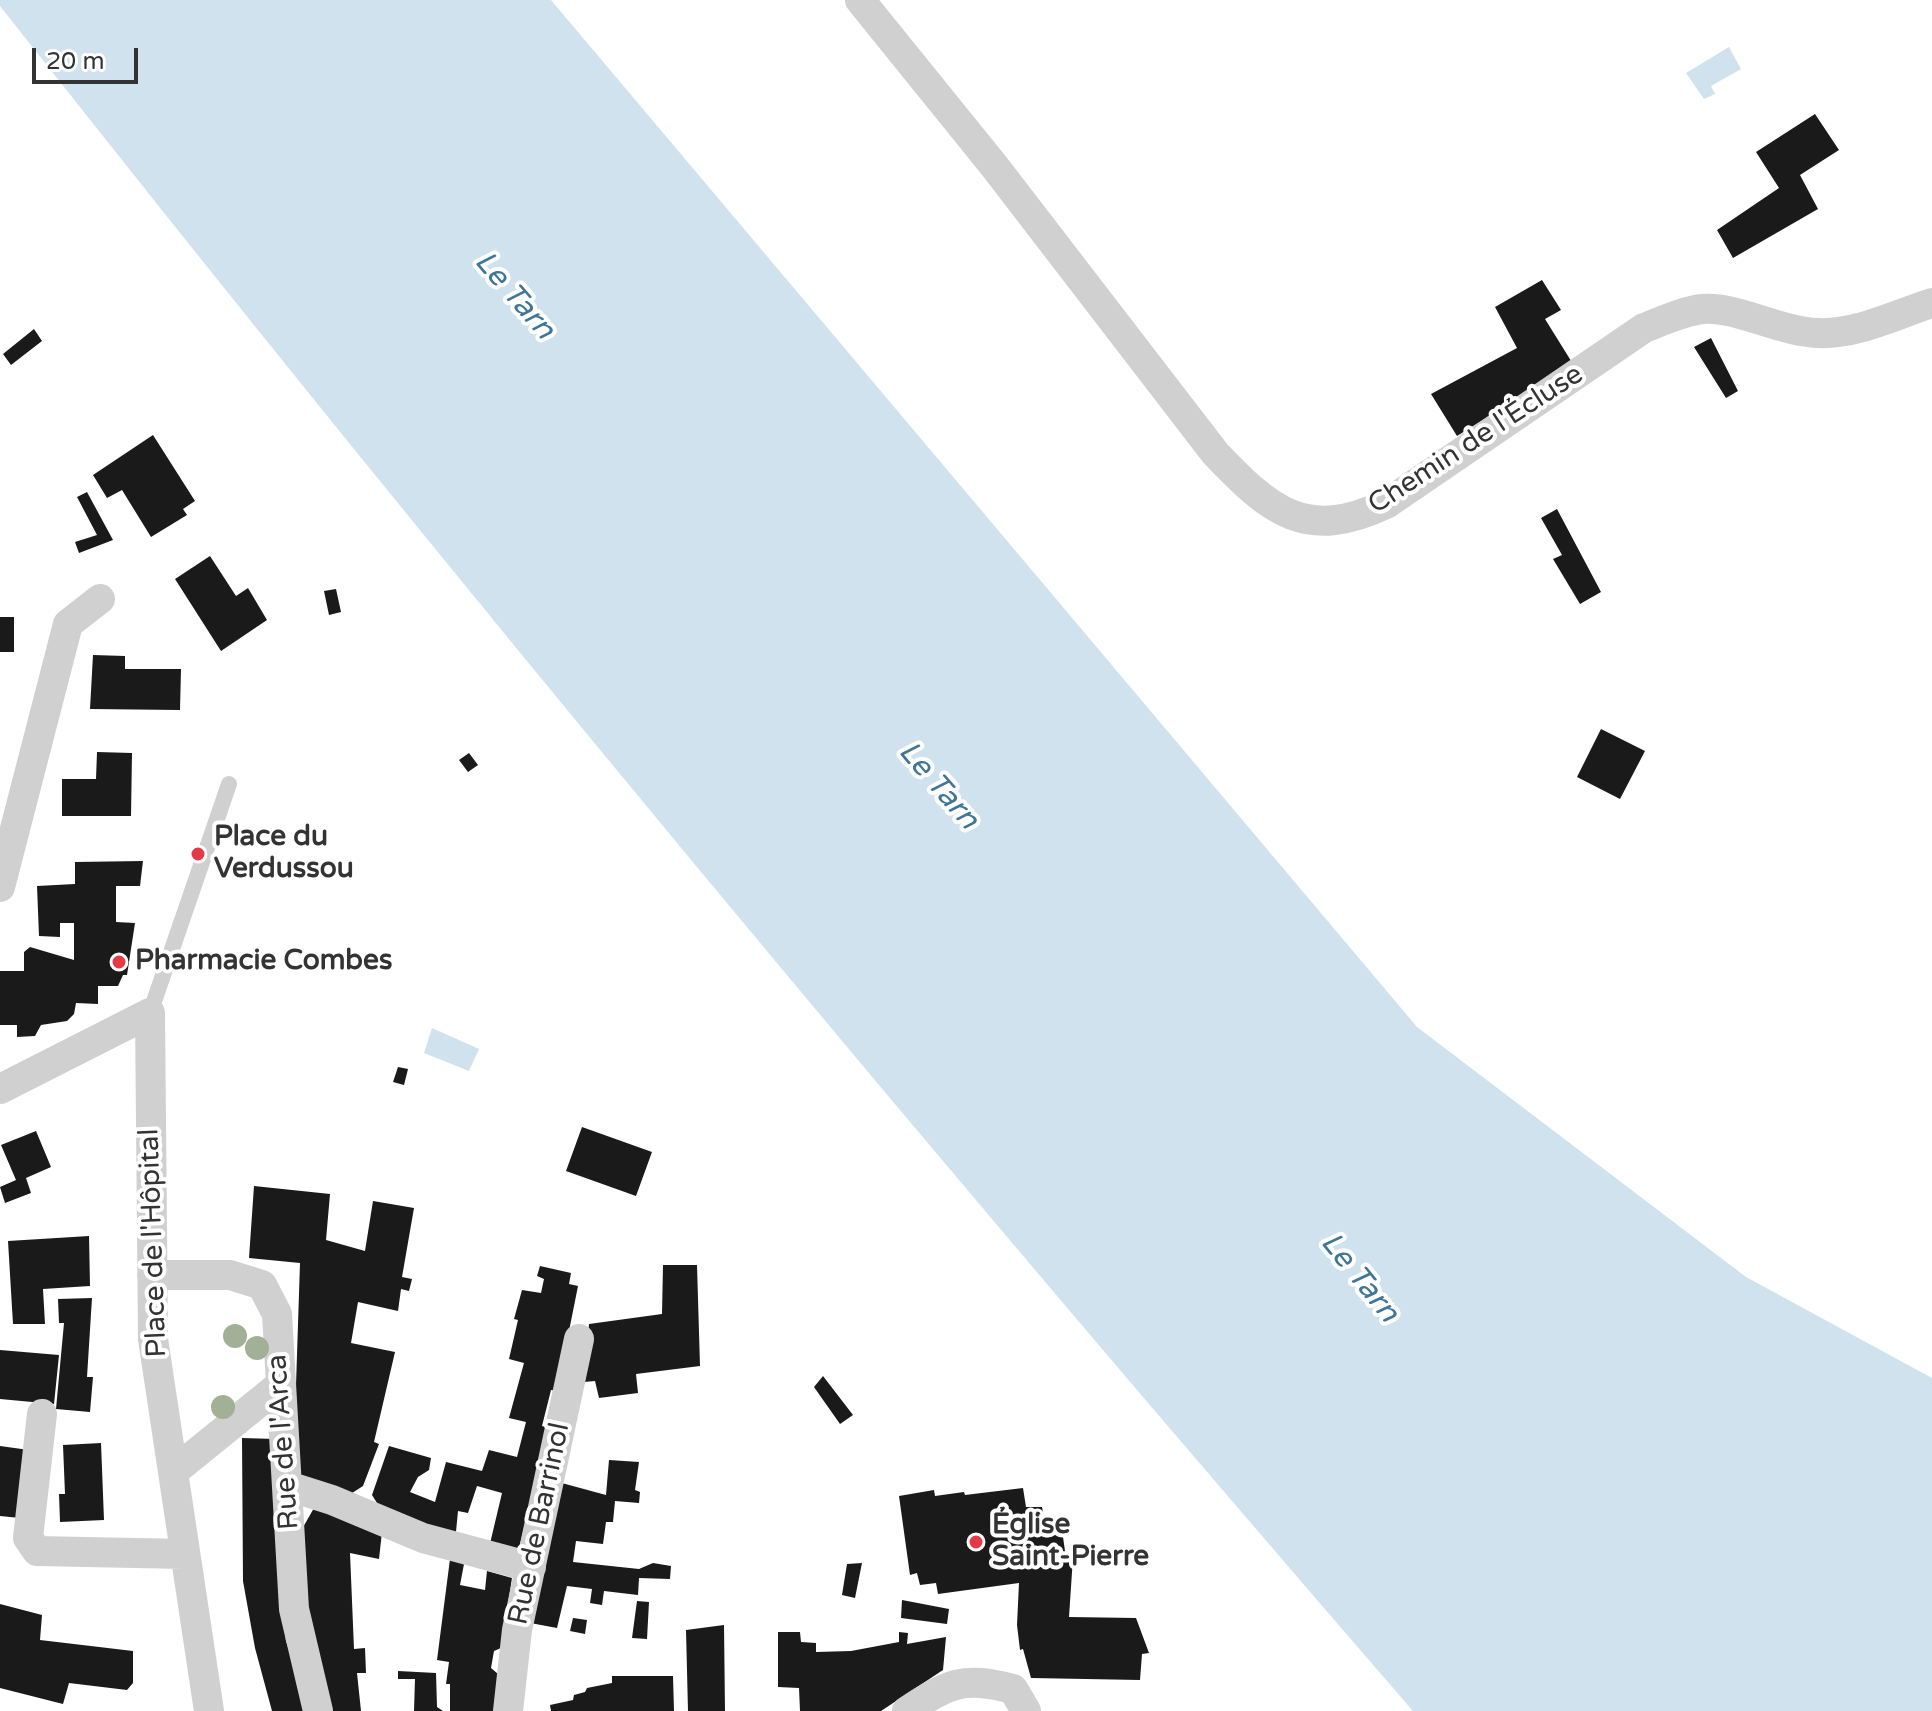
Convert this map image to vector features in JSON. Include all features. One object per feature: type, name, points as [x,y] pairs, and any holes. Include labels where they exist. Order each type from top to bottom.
[{"type":"street","name":"Chemin de l'Écluse","points":[[860,0],[995,167],[1215,453],[1250,490],[1287,513],[1317,521],[1343,522],[1386,504],[1644,328],[1676,316],[1704,309],[1734,312],[1762,324],[1818,333],[1843,331],[1932,303]]},
{"type":"street","points":[[0,887],[68,624],[100,599]]},
{"type":"street","points":[[0,1089],[150,1013]]},
{"type":"street","name":"Place de l'Hôpital","points":[[150,1013],[153,1339],[209,1711]]},
{"type":"street","name":"Rue de l'Arca","points":[[152,1275],[230,1275],[262,1285],[277,1314],[294,1609],[318,1711]]},
{"type":"street","name":"Rue de Barrinol","points":[[508,1711],[517,1630],[579,1339]]},
{"type":"street","points":[[173,1472],[279,1386]]},
{"type":"street","points":[[42,1414],[28,1538],[37,1551],[185,1554]]},
{"type":"street","points":[[288,1486],[332,1500],[423,1538],[531,1567]]},
{"type":"street","points":[[907,1711],[948,1684],[987,1683],[1020,1700]]},
{"type":"lane","points":[[150,1013],[229,784]]},
{"type":"water","name":"Le Tarn","points":[[0,0],[551,0],[1417,1027],[1746,1277],[1932,1378],[1932,1711],[1413,1711],[1053,1291],[697,867],[172,223],[0,6]]},
{"type":"water","points":[[1729,47],[1741,69],[1711,86],[1715,94],[1704,99],[1686,73]]},
{"type":"water","points":[[432,1028],[479,1049],[469,1071],[424,1053]]},
{"type":"building","points":[[1815,114],[1839,150],[1800,175],[1818,209],[1733,258],[1717,230],[1779,188],[1756,152]]},
{"type":"building","points":[[1542,280],[1561,310],[1545,319],[1573,364],[1457,436],[1431,394],[1517,348],[1495,307]]},
{"type":"building","points":[[34,329],[42,341],[11,365],[3,354]]},
{"type":"building","points":[[1711,338],[1738,391],[1726,398],[1694,347]]},
{"type":"building","points":[[153,435],[195,501],[183,509],[187,515],[151,537],[122,490],[107,498],[93,475]]},
{"type":"building","points":[[87,492],[113,540],[79,553],[75,542],[97,535],[77,497]]},
{"type":"building","points":[[1557,509],[1601,592],[1580,604],[1553,559],[1562,555],[1541,518]]},
{"type":"building","points":[[210,556],[236,596],[248,588],[267,620],[221,651],[175,579]]},
{"type":"building","points":[[336,589],[341,612],[329,615],[324,591]]},
{"type":"building","points":[[0,617],[14,617],[14,652],[0,652]]},
{"type":"building","points":[[93,655],[125,656],[125,669],[181,669],[180,710],[90,709]]},
{"type":"building","points":[[1601,729],[1645,751],[1620,799],[1577,777]]},
{"type":"building","points":[[97,752],[132,753],[131,816],[62,816],[62,779],[96,779]]},
{"type":"building","points":[[469,753],[478,765],[468,772],[459,760]]},
{"type":"building","points":[[143,861],[140,886],[116,886],[116,922],[135,923],[127,975],[123,975],[118,986],[98,986],[98,1004],[76,1003],[74,1014],[67,1021],[41,1025],[35,1036],[17,1037],[17,1025],[0,1025],[0,971],[24,971],[24,952],[30,947],[74,960],[74,923],[60,923],[60,937],[39,936],[37,886],[75,884],[75,862]]},
{"type":"building","points":[[398,1067],[408,1069],[404,1085],[393,1082]]},
{"type":"building","points":[[582,1127],[652,1152],[636,1196],[566,1171]]},
{"type":"building","points":[[36,1131],[51,1167],[26,1178],[31,1193],[5,1203],[0,1187],[16,1180],[1,1145]]},
{"type":"building","points":[[254,1186],[330,1194],[326,1240],[365,1251],[373,1201],[414,1208],[402,1277],[412,1279],[409,1291],[401,1289],[398,1311],[358,1302],[351,1343],[395,1352],[374,1442],[379,1444],[363,1486],[346,1497],[293,1477],[300,1263],[249,1258]]},
{"type":"building","points":[[89,1236],[90,1286],[43,1289],[45,1324],[13,1324],[8,1241]]},
{"type":"building","points":[[663,1265],[697,1265],[700,1366],[636,1374],[638,1393],[599,1398],[595,1381],[584,1382],[589,1324],[662,1314]]},
{"type":"building","points":[[540,1266],[571,1273],[569,1284],[578,1286],[557,1391],[551,1390],[542,1426],[549,1428],[518,1552],[488,1552],[502,1493],[477,1486],[468,1513],[458,1511],[455,1542],[382,1511],[372,1495],[389,1446],[431,1458],[429,1470],[418,1477],[410,1492],[435,1502],[446,1462],[482,1471],[489,1450],[517,1457],[526,1422],[509,1418],[524,1363],[509,1359],[518,1320],[514,1319],[522,1290],[541,1293],[544,1279],[537,1276]]},
{"type":"building","points":[[92,1298],[87,1377],[93,1377],[90,1412],[56,1409],[64,1323],[59,1323],[58,1299]]},
{"type":"building","points":[[0,1350],[59,1355],[54,1404],[0,1399]]},
{"type":"building","points":[[823,1376],[853,1415],[840,1424],[814,1387]]},
{"type":"building","points":[[242,1438],[275,1439],[278,1575],[286,1641],[309,1711],[272,1711],[255,1648],[243,1581]]},
{"type":"building","points":[[101,1443],[104,1520],[60,1522],[59,1494],[65,1494],[63,1445]]},
{"type":"building","points":[[0,1446],[29,1450],[20,1518],[0,1516]]},
{"type":"building","points":[[609,1460],[639,1462],[635,1490],[640,1492],[639,1503],[615,1501],[613,1522],[606,1522],[603,1544],[576,1541],[573,1562],[639,1569],[653,1563],[671,1566],[670,1579],[639,1578],[638,1595],[604,1591],[602,1605],[590,1603],[592,1589],[567,1586],[557,1628],[525,1622],[558,1482],[606,1495]]},
{"type":"building","points":[[1023,1488],[1026,1507],[1042,1507],[1045,1524],[1061,1523],[1066,1558],[1073,1557],[1069,1617],[1136,1618],[1149,1653],[1142,1654],[1140,1680],[1031,1678],[1023,1649],[1020,1650],[1017,1625],[1019,1583],[938,1594],[936,1583],[920,1585],[917,1573],[910,1575],[899,1496],[934,1490],[935,1496]]},
{"type":"building","points":[[314,1508],[382,1532],[379,1559],[350,1553],[354,1649],[365,1648],[366,1673],[357,1673],[361,1711],[332,1711],[305,1627],[302,1529]]},
{"type":"building","points":[[450,1559],[464,1564],[460,1585],[485,1590],[487,1571],[512,1578],[501,1648],[494,1651],[491,1668],[498,1674],[495,1711],[450,1711],[450,1684],[446,1684],[449,1662],[437,1660]]},
{"type":"building","points":[[862,1563],[855,1598],[842,1595],[847,1564]]},
{"type":"building","points":[[902,1600],[949,1609],[947,1624],[901,1618]]},
{"type":"building","points":[[637,1601],[649,1602],[647,1639],[632,1638]]},
{"type":"building","points":[[0,1604],[42,1615],[40,1640],[133,1651],[133,1683],[127,1690],[69,1683],[63,1704],[0,1688]]},
{"type":"building","points":[[573,1618],[587,1620],[585,1634],[570,1631]]},
{"type":"building","points":[[724,1625],[725,1711],[688,1711],[686,1630]]},
{"type":"building","points":[[778,1632],[800,1632],[801,1642],[816,1643],[816,1652],[851,1651],[899,1642],[899,1632],[908,1633],[907,1644],[946,1637],[943,1670],[881,1711],[800,1711],[799,1688],[778,1687]]},
{"type":"building","points":[[398,1671],[436,1673],[437,1707],[443,1711],[414,1711],[415,1679],[398,1679]]},
{"type":"building","points":[[612,1676],[673,1676],[674,1711],[551,1711],[550,1705],[573,1700],[574,1695],[585,1692],[587,1688],[612,1683]]},
{"type":"place","name":"Place du Verdussou","points":[[198,854]]},
{"type":"place","name":"Pharmacie Combes","points":[[119,962]]},
{"type":"place","name":"Église Saint-Pierre","points":[[976,1542]]}]
